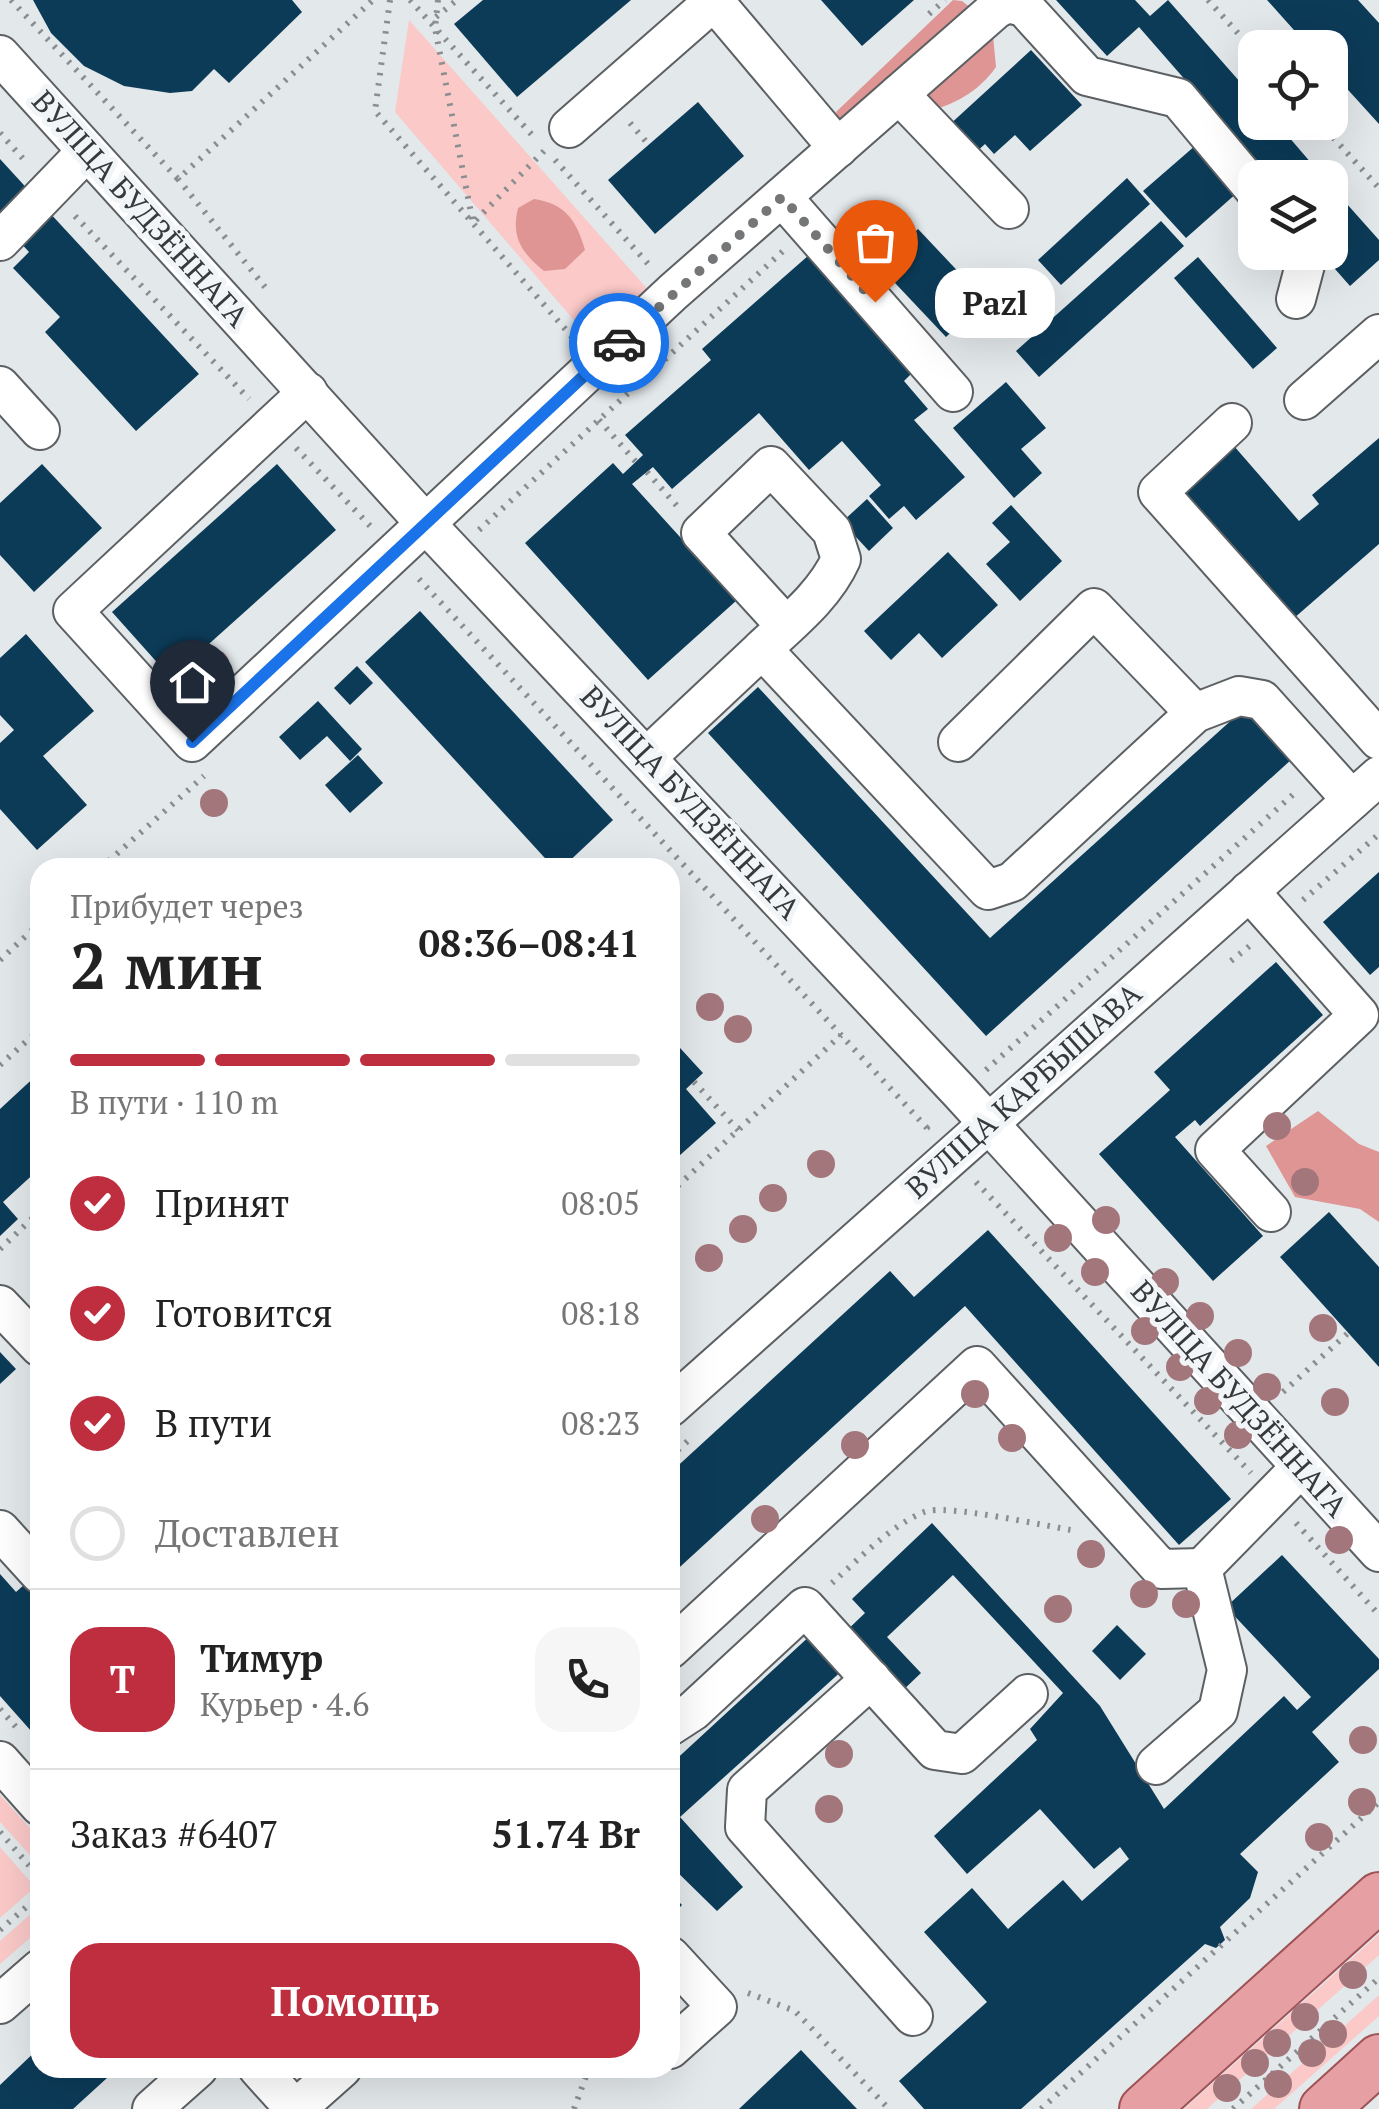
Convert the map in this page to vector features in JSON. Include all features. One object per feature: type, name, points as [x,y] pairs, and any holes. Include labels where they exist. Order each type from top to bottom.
[{"type":"main road","points":[[1144,2109],[1379,1897]]},
{"type":"main road","points":[[1324,2109],[1379,2059]]},
{"type":"street","points":[[569,128],[713,0],[838,148]]},
{"type":"street","points":[[308,392],[73,611],[200,758],[394,552],[782,197],[996,9],[1008,4],[1024,7],[1087,76],[1178,98],[1238,170]]},
{"type":"street","name":"ВУЛІЦА БУДЗЁННАГА","points":[[0,55],[426,524],[988,1123],[1379,1552]]},
{"type":"street","points":[[899,94],[1009,209]]},
{"type":"street","points":[[0,241],[87,151]]},
{"type":"street","points":[[782,197],[953,392]]},
{"type":"street","points":[[1296,300],[1304,270]]},
{"type":"street","points":[[1304,400],[1379,334]]},
{"type":"street","points":[[0,386],[40,430]]},
{"type":"street","points":[[1232,423],[1158,492],[1379,740]]},
{"type":"street","points":[[647,757],[774,638],[832,581],[841,559],[832,531],[771,466],[701,533],[774,638],[988,890],[1012,882],[1195,713],[1239,696],[1262,700],[1324,766],[1365,788]]},
{"type":"street","points":[[958,742],[1094,608],[1195,713]]},
{"type":"street","name":"ВУЛІЦА КАРБЫШАВА","points":[[680,1398],[1365,788]]},
{"type":"street","points":[[1249,891],[1359,1015],[1214,1150],[1270,1212]]},
{"type":"street","points":[[0,1305],[30,1336]]},
{"type":"street","points":[[680,1640],[977,1366],[1160,1568],[1202,1568],[1301,1467]]},
{"type":"street","points":[[0,1530],[30,1563]]},
{"type":"street","points":[[1156,1765],[1218,1711],[1228,1670],[1202,1568]]},
{"type":"street","points":[[680,1719],[805,1608],[935,1750],[962,1754],[1028,1694]]},
{"type":"street","points":[[872,1679],[747,1790],[745,1827],[913,2016]]},
{"type":"street","points":[[0,1761],[30,1795]]},
{"type":"street","points":[[680,1967],[717,2006],[680,2040]]},
{"type":"street","points":[[0,2004],[30,1977]]},
{"type":"street","points":[[152,2109],[187,2078]]},
{"type":"street","points":[[267,2078],[296,2109],[331,2078]]},
{"type":"path","points":[[11,0],[178,178],[267,290]]},
{"type":"path","points":[[178,178],[373,0]]},
{"type":"path","points":[[390,0],[374,112],[576,341],[562,354]]},
{"type":"path","points":[[438,0],[436,17],[473,223]]},
{"type":"path","points":[[436,17],[457,0]]},
{"type":"path","points":[[1208,0],[1238,33]]},
{"type":"path","points":[[473,223],[569,128]]},
{"type":"path","points":[[0,132],[677,858]]},
{"type":"path","points":[[1336,140],[1379,188]]},
{"type":"path","points":[[478,531],[809,227]]},
{"type":"path","points":[[600,420],[636,462]]},
{"type":"path","points":[[647,472],[701,533]]},
{"type":"path","points":[[110,858],[200,758]]},
{"type":"path","points":[[986,1070],[1324,766]]},
{"type":"path","points":[[680,862],[927,1128]]},
{"type":"path","points":[[0,960],[30,932]]},
{"type":"path","points":[[680,1185],[840,1035]]},
{"type":"path","points":[[0,1065],[30,1038]]},
{"type":"path","points":[[694,1082],[739,1131]]},
{"type":"path","points":[[978,1181],[1379,1615]]},
{"type":"path","points":[[0,1249],[30,1220]]},
{"type":"path","points":[[1283,1392],[1348,1333]]},
{"type":"path","points":[[805,1608],[871,1548],[926,1510],[957,1510],[1014,1523],[1133,1537]]},
{"type":"path","points":[[1041,2109],[1379,1802]]},
{"type":"path","points":[[0,1832],[30,1866]]},
{"type":"path","points":[[0,1930],[30,1904]]},
{"type":"path","points":[[1233,2109],[1379,1978]]},
{"type":"path","points":[[717,2006],[741,1991],[795,2011],[889,2109]]},
{"type":"path","points":[[574,2109],[585,2078]]},
{"type":"shaded area","points":[[953,0],[962,1],[992,25],[996,67],[981,84],[946,106],[925,112],[839,121],[836,112]]},
{"type":"shaded area","points":[[409,20],[650,292],[597,347],[395,112]]},
{"type":"shaded area","points":[[534,199],[562,209],[578,230],[585,250],[565,269],[544,271],[520,243],[516,227],[518,208]]},
{"type":"shaded area","points":[[1318,1111],[1359,1144],[1379,1152],[1379,1222],[1360,1209],[1295,1197],[1266,1146]]},
{"type":"shaded area","points":[[0,1795],[30,1828],[30,1855],[0,1822]]},
{"type":"shaded area","points":[[0,1847],[30,1881],[30,1891],[0,1918]]},
{"type":"shaded area","points":[[30,1915],[30,1938],[0,1964],[0,1941]]},
{"type":"shaded area","points":[[1379,1934],[1379,1955],[1207,2109],[1184,2109]]},
{"type":"shaded area","points":[[1379,1995],[1379,2016],[1274,2109],[1251,2109]]},
{"type":"building","points":[[33,0],[292,0],[302,12],[229,83],[214,69],[192,91],[170,93],[124,86],[84,66],[51,33]]},
{"type":"building","points":[[483,0],[631,0],[517,97],[454,24]]},
{"type":"building","points":[[821,0],[914,0],[862,46]]},
{"type":"building","points":[[1056,0],[1135,0],[1150,16],[1168,0],[1238,80],[1238,140],[1291,140],[1309,160],[1255,160],[1139,27],[1107,56]]},
{"type":"building","points":[[1267,0],[1358,0],[1379,23],[1379,124],[1348,90],[1348,30],[1294,30]]},
{"type":"building","points":[[1031,50],[1082,105],[1030,151],[1015,135],[994,154],[985,144],[973,155],[947,127]]},
{"type":"building","points":[[698,102],[744,156],[655,234],[608,180]]},
{"type":"building","points":[[1196,145],[1238,192],[1186,238],[1143,191]]},
{"type":"building","points":[[0,159],[33,195],[0,225]]},
{"type":"building","points":[[1127,178],[1150,204],[1061,285],[1038,260]]},
{"type":"building","points":[[1348,205],[1379,240],[1379,260],[1350,286],[1336,270],[1348,270]]},
{"type":"building","points":[[48,211],[199,374],[136,431],[45,332],[60,317],[13,268],[29,252],[18,240]]},
{"type":"building","points":[[1161,221],[1184,246],[1039,377],[1016,351]]},
{"type":"building","points":[[918,229],[985,300],[946,337],[879,266]]},
{"type":"building","points":[[809,255],[912,373],[904,381],[928,409],[914,420],[965,477],[916,520],[904,506],[889,519],[869,496],[881,485],[842,441],[809,470],[759,413],[672,489],[653,467],[632,484],[737,600],[648,680],[525,543],[613,463],[623,474],[643,455],[625,435],[711,360],[702,349]]},
{"type":"building","points":[[1198,257],[1277,348],[1253,369],[1174,278]]},
{"type":"building","points":[[1006,382],[1046,428],[1021,449],[1042,473],[1014,498],[953,428]]},
{"type":"building","points":[[1379,438],[1379,544],[1293,619],[1182,491],[1234,446],[1299,521],[1319,504],[1312,495]]},
{"type":"building","points":[[42,464],[102,528],[34,592],[0,555],[0,503]]},
{"type":"building","points":[[277,464],[336,530],[171,678],[112,612]]},
{"type":"building","points":[[867,499],[893,528],[869,551],[842,522]]},
{"type":"building","points":[[1011,505],[1062,561],[1020,601],[986,564],[1010,542],[992,523]]},
{"type":"building","points":[[948,552],[998,605],[942,658],[919,633],[891,660],[864,631]]},
{"type":"building","points":[[420,611],[613,820],[573,858],[545,858],[365,662]]},
{"type":"building","points":[[26,634],[94,711],[43,756],[87,805],[37,850],[0,809],[0,743],[14,730],[0,715],[0,658]]},
{"type":"building","points":[[357,666],[373,683],[350,705],[334,688]]},
{"type":"building","points":[[758,687],[990,938],[1246,707],[1292,759],[986,1036],[708,733]]},
{"type":"building","points":[[318,701],[362,749],[350,761],[327,736],[300,760],[279,737]]},
{"type":"building","points":[[358,755],[383,783],[350,813],[325,785]]},
{"type":"building","points":[[1379,872],[1379,967],[1370,975],[1323,922]]},
{"type":"building","points":[[1276,962],[1323,1015],[1200,1126],[1195,1120],[1175,1137],[1263,1236],[1213,1281],[1099,1154],[1170,1090],[1154,1072]]},
{"type":"building","points":[[680,1048],[703,1073],[686,1089],[716,1123],[680,1155]]},
{"type":"building","points":[[30,1081],[30,1177],[3,1202],[18,1219],[0,1236],[0,1109]]},
{"type":"building","points":[[1329,1212],[1379,1267],[1379,1367],[1280,1257]]},
{"type":"building","points":[[988,1230],[1231,1499],[1179,1545],[965,1306],[680,1567],[680,1464],[890,1271],[914,1297]]},
{"type":"building","points":[[0,1352],[16,1369],[0,1384]]},
{"type":"building","points":[[932,1523],[1100,1706],[1164,1809],[1284,1696],[1297,1710],[1311,1697],[1226,1607],[1282,1555],[1379,1659],[1379,1669],[1312,1732],[1339,1762],[1240,1854],[1258,1872],[1250,1898],[1220,1927],[1225,1940],[1216,1948],[1205,1944],[1021,2109],[924,2109],[899,2081],[987,2002],[924,1932],[972,1888],[1008,1929],[1063,1880],[1082,1901],[1129,1859],[1120,1847],[1094,1869],[1040,1809],[967,1874],[934,1836],[1037,1740],[1030,1729],[1063,1693],[953,1575],[887,1637],[921,1673],[898,1695],[842,1635],[865,1613],[852,1599]]},
{"type":"building","points":[[0,1574],[16,1592],[30,1580],[30,1730],[0,1696]]},
{"type":"building","points":[[1117,1625],[1146,1654],[1120,1680],[1092,1651]]},
{"type":"building","points":[[813,1633],[845,1668],[680,1817],[680,1756]]},
{"type":"building","points":[[680,1817],[743,1887],[717,1911],[680,1875]]},
{"type":"building","points":[[801,2050],[857,2109],[739,2109],[762,2087]]},
{"type":"building","points":[[30,2056],[30,2078],[107,2078],[73,2109],[0,2109],[0,2085]]},
{"type":"way so far","points":[[619,343],[782,197],[875,302]]},
{"type":"place","name":"Pazl","points":[[875,302]]},
{"type":"route","points":[[192,742],[619,343]]}]
